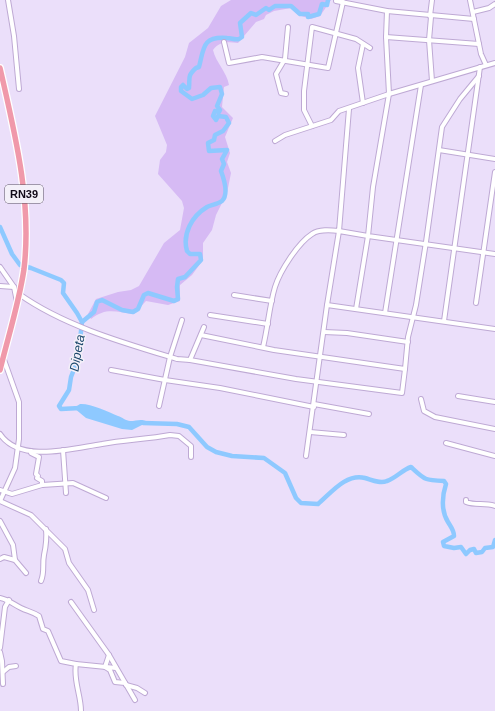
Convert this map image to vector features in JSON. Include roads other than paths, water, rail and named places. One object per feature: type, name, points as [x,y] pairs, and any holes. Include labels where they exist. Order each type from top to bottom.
[{"type":"highway","name":"RN39","points":[[0,68],[21,175],[26,228],[24,263],[19,294],[0,370]]},
{"type":"street","points":[[8,0],[14,36],[19,89]]},
{"type":"street","points":[[432,0],[429,40],[432,81]]},
{"type":"street","points":[[470,0],[479,44],[486,65]]},
{"type":"street","points":[[336,1],[360,4],[387,12],[474,19]]},
{"type":"street","points":[[224,42],[229,63],[262,57],[285,60],[308,66],[328,68],[343,2]]},
{"type":"street","points":[[473,12],[489,8],[495,2]]},
{"type":"street","points":[[356,309],[389,94],[386,37],[387,12]]},
{"type":"street","points":[[286,94],[281,93],[276,74],[285,60],[288,27]]},
{"type":"street","points":[[312,126],[304,110],[304,91],[312,28],[356,39],[370,48]]},
{"type":"street","points":[[386,37],[479,44]]},
{"type":"street","points":[[363,44],[358,68],[363,103]]},
{"type":"street","points":[[275,141],[331,120],[339,111],[389,94],[495,63]]},
{"type":"street","points":[[444,321],[469,155],[480,67]]},
{"type":"street","points":[[19,294],[30,302],[76,325],[170,357],[296,379],[402,393],[408,342],[426,244],[442,127],[460,99],[479,76]]},
{"type":"street","points":[[385,313],[421,85]]},
{"type":"street","points":[[306,456],[339,231],[349,108]]},
{"type":"street","points":[[439,150],[495,159]]},
{"type":"street","points":[[476,303],[495,172]]},
{"type":"street","points":[[263,347],[277,282],[290,258],[305,239],[313,233],[323,230],[339,231],[495,254]]},
{"type":"street","points":[[0,267],[14,287],[17,302]]},
{"type":"street","points":[[0,286],[14,287]]},
{"type":"street","points":[[234,295],[272,301]]},
{"type":"street","points":[[327,305],[495,329]]},
{"type":"street","points":[[210,315],[268,324]]},
{"type":"street","points":[[159,406],[170,357],[182,320]]},
{"type":"street","points":[[190,360],[204,327]]},
{"type":"street","points":[[324,332],[347,333],[408,342]]},
{"type":"street","points":[[201,335],[263,347],[405,369]]},
{"type":"street","points":[[3,357],[19,402],[18,449],[15,468],[0,501],[31,515],[65,549],[69,563],[91,595],[94,610]]},
{"type":"street","points":[[111,370],[220,388],[314,406],[369,414]]},
{"type":"street","points":[[458,396],[495,402]]},
{"type":"street","points":[[421,399],[424,411],[435,417],[495,429]]},
{"type":"street","points":[[310,432],[344,435]]},
{"type":"street","points":[[0,434],[18,449],[31,451],[62,450],[170,435],[179,436],[191,446],[191,457]]},
{"type":"street","points":[[446,443],[495,456]]},
{"type":"street","points":[[62,450],[66,494]]},
{"type":"street","points":[[31,451],[31,453],[39,457],[36,474],[38,476],[37,478],[42,481],[42,485]]},
{"type":"street","points":[[0,490],[12,494],[42,485],[72,483],[106,498]]},
{"type":"street","points":[[466,500],[466,502],[474,505],[485,503],[495,506]]},
{"type":"street","points":[[0,522],[13,545],[15,560]]},
{"type":"street","points":[[40,581],[44,572],[44,554],[47,549],[46,529]]},
{"type":"street","points":[[0,559],[4,556],[15,560],[26,573]]},
{"type":"street","points":[[0,598],[9,600],[23,609],[29,610],[39,616],[43,629],[48,631],[61,661],[116,668]]},
{"type":"street","points":[[3,684],[1,650],[5,607],[9,600]]},
{"type":"street","points":[[71,602],[109,655],[135,700]]},
{"type":"street","points":[[105,667],[109,655]]},
{"type":"street","points":[[76,664],[74,676],[77,683],[81,711]]},
{"type":"street","points":[[2,673],[9,667],[16,666]]},
{"type":"street","points":[[105,667],[110,670],[115,682],[137,688],[145,693]]},
{"type":"water","points":[[80,404],[99,408],[128,421],[141,420],[148,422],[132,430],[122,429],[86,418],[74,408]]},
{"type":"waterway","name":"Dipeta","points":[[80,408],[61,409],[59,406],[69,390],[71,377],[78,359],[82,322],[94,312],[97,302],[102,300],[122,310],[133,312],[138,309],[144,295],[148,293],[174,301],[178,299],[178,279],[185,277],[201,260],[200,254],[190,254],[187,251],[187,232],[197,215],[207,207],[222,201],[224,198],[226,191],[221,171],[224,164],[222,159],[227,150],[209,151],[208,143],[214,140],[215,135],[223,131],[229,123],[226,117],[218,116],[216,120],[213,116],[215,111],[219,112],[220,110],[217,106],[222,94],[220,87],[211,88],[203,95],[192,99],[181,91],[181,87],[183,85],[187,89],[189,88],[190,75],[196,68],[199,67],[203,49],[208,41],[213,39],[239,39],[242,37],[240,23],[251,13],[256,15],[266,8],[269,10],[275,6],[291,6],[300,14],[308,14],[308,17],[319,14],[322,4],[327,5],[328,0]]},
{"type":"waterway","points":[[0,227],[12,254],[20,265],[61,280],[64,283],[63,293],[82,322]]},
{"type":"waterway","name":"Dipeta","points":[[143,423],[177,424],[189,427],[207,447],[216,452],[232,456],[264,458],[285,473],[296,498],[301,503],[318,504],[339,485],[351,478],[358,477],[384,482],[411,467],[419,475],[425,478],[444,481],[446,484],[443,498],[443,508],[446,518],[453,530],[454,536],[443,542],[444,546],[454,548],[461,547],[466,554],[470,550],[474,549],[476,553],[482,552],[485,548],[493,547],[495,540]]}]
